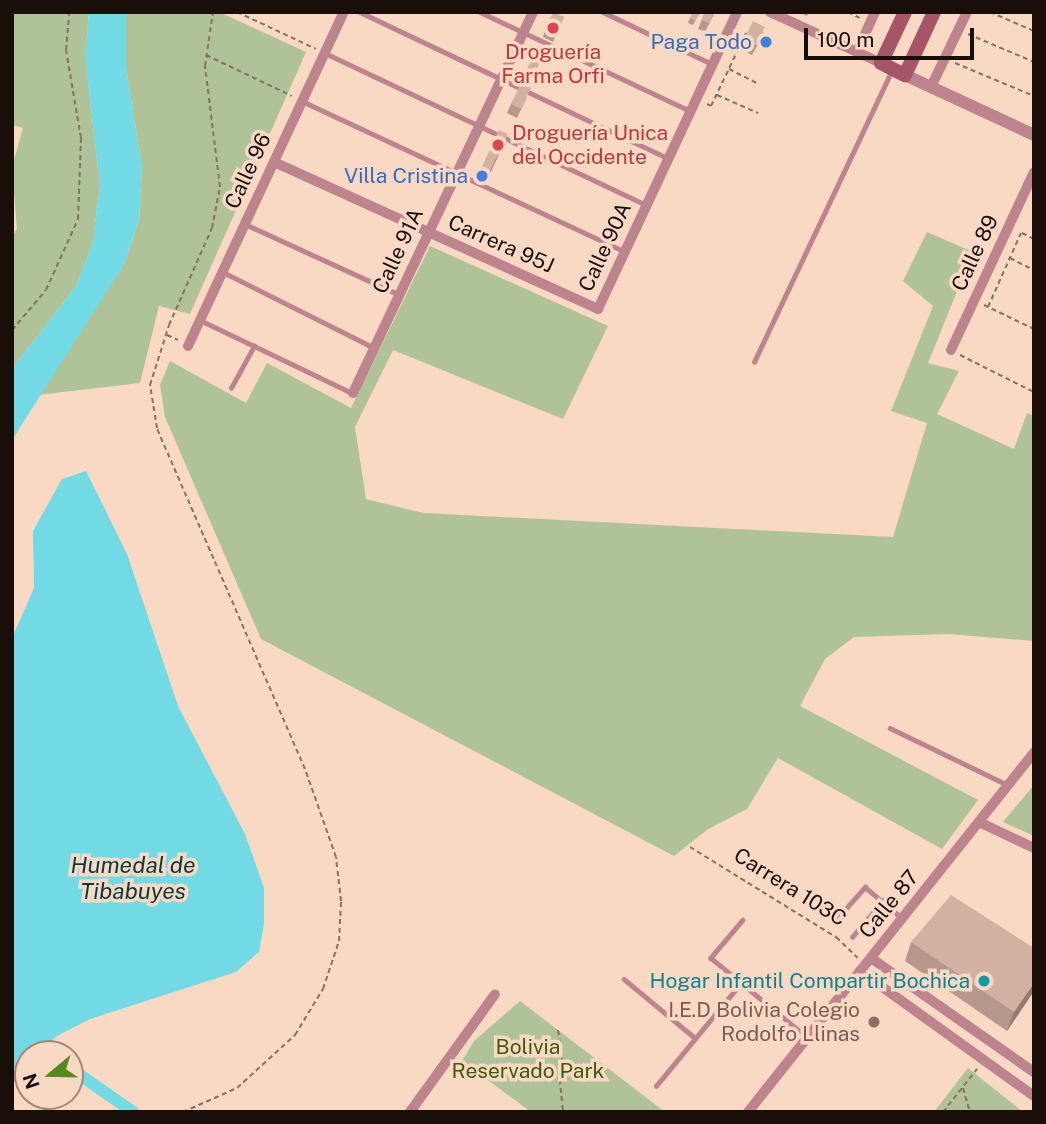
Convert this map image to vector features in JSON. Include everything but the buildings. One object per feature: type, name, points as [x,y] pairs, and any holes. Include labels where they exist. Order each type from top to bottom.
[{"type":"main road","points":[[893,69],[905,12]]},
{"type":"main road","points":[[893,69],[934,12]]},
{"type":"street","name":"Calle 96","points":[[188,346],[344,12]]},
{"type":"street","name":"Calle 91A","points":[[353,393],[533,12]]},
{"type":"street","name":"Calle 90A","points":[[598,309],[737,12]]},
{"type":"street","points":[[770,12],[1034,135]]},
{"type":"street","points":[[857,52],[875,12]]},
{"type":"street","points":[[931,87],[967,12]]},
{"type":"street","name":"Carrera 95J","points":[[274,162],[598,309]]},
{"type":"street","name":"Calle 89","points":[[951,350],[1034,172]]},
{"type":"street","name":"Calle 87","points":[[748,1112],[1034,753]]},
{"type":"street","points":[[979,822],[1034,848]]},
{"type":"street","points":[[865,965],[984,1060],[1034,1096]]},
{"type":"street","points":[[865,965],[1034,1072]]},
{"type":"street","points":[[410,1112],[495,994]]},
{"type":"lane","points":[[360,12],[668,158]]},
{"type":"lane","points":[[480,12],[691,111]]},
{"type":"lane","points":[[603,12],[713,64]]},
{"type":"lane","points":[[325,53],[646,205]]},
{"type":"lane","points":[[754,362],[893,69]]},
{"type":"lane","points":[[302,101],[625,251]]},
{"type":"lane","points":[[245,224],[399,295]]},
{"type":"lane","points":[[223,272],[374,348]]},
{"type":"lane","points":[[200,320],[353,393]]},
{"type":"lane","points":[[231,388],[254,346]]},
{"type":"lane","points":[[890,728],[1009,785]]},
{"type":"lane","points":[[834,922],[864,887],[902,919]]},
{"type":"lane","points":[[852,937],[883,901]]},
{"type":"lane","points":[[743,920],[711,958],[807,1038]]},
{"type":"lane","points":[[624,979],[695,1038]]},
{"type":"lane","points":[[656,1086],[741,983]]},
{"type":"path","points":[[12,330],[47,290],[78,219],[81,138],[66,50],[69,12]]},
{"type":"path","points":[[183,1112],[237,1088],[295,1035],[323,989],[339,941],[341,901],[336,857],[305,769],[157,428],[150,385],[166,335],[212,228],[220,187],[205,55],[213,12]]},
{"type":"path","points":[[237,12],[325,53]]},
{"type":"path","points":[[848,12],[870,23]]},
{"type":"path","points":[[990,12],[1034,31]]},
{"type":"path","points":[[711,106],[746,33]]},
{"type":"path","points":[[967,33],[1034,62]]},
{"type":"path","points":[[205,55],[302,101]]},
{"type":"path","points":[[954,62],[1034,96]]},
{"type":"path","points":[[729,69],[760,84]]},
{"type":"path","points":[[716,95],[758,113]]},
{"type":"path","points":[[988,307],[1021,233],[1034,239]]},
{"type":"path","points":[[1010,258],[1034,270]]},
{"type":"path","points":[[974,300],[1034,329]]},
{"type":"path","points":[[166,335],[188,346]]},
{"type":"path","points":[[951,350],[1034,392]]},
{"type":"path","name":"Carrera 103C","points":[[690,847],[836,937],[865,965]]},
{"type":"path","points":[[483,1076],[559,1071],[564,1073],[558,1030]]},
{"type":"path","points":[[943,1112],[984,1060]]},
{"type":"path","points":[[559,1071],[563,1112]]},
{"type":"path","points":[[963,1087],[970,1112]]},
{"type":"green space","points":[[12,12],[89,12],[85,56],[100,186],[92,246],[76,286],[12,369],[12,236],[17,229],[12,167],[23,128],[12,125]]},
{"type":"green space","points":[[126,12],[219,12],[306,52],[190,314],[159,306],[140,383],[37,395],[125,263],[139,219],[142,168],[126,67]]},
{"type":"green space","points":[[927,232],[973,252],[928,363],[959,371],[937,414],[1014,449],[1027,413],[1034,416],[1034,641],[948,634],[854,637],[825,659],[800,706],[978,800],[942,849],[778,758],[747,809],[708,829],[674,856],[261,639],[165,417],[160,385],[170,361],[246,403],[267,363],[351,408],[430,246],[608,326],[563,419],[393,350],[355,427],[366,499],[423,513],[893,537],[927,423],[891,411],[933,306],[903,281]]},
{"type":"green space","points":[[1034,785],[1034,836],[1003,822]]},
{"type":"green space","name":"Bolivia Reservado Park","points":[[520,1001],[665,1112],[531,1112],[462,1061],[474,1041]]},
{"type":"green space","points":[[968,1068],[1023,1112],[934,1112]]},
{"type":"water","points":[[89,12],[126,12],[126,67],[142,168],[139,219],[125,263],[12,440],[12,369],[76,286],[92,246],[100,186],[85,56]]},
{"type":"water","name":"Humedal de Tibabuyes","points":[[86,471],[127,554],[178,706],[245,834],[264,888],[264,924],[259,952],[236,972],[90,1019],[53,1040],[14,1040],[12,1085],[12,638],[34,588],[33,531],[62,479]]},
{"type":"waterway","points":[[84,1078],[133,1112]]},
{"type":"place","name":"Droguería Farma Orfi","points":[[553,28]]},
{"type":"place","name":"Paga Todo","points":[[766,42]]},
{"type":"place","name":"Droguería Unica del Occidente","points":[[498,145]]},
{"type":"place","name":"Villa Cristina","points":[[482,176]]},
{"type":"place","name":"Hogar Infantil Compartir Bochica","points":[[984,981]]},
{"type":"place","name":"I.E.D Bolivia Colegio Rodolfo Llinas","points":[[874,1022]]}]
